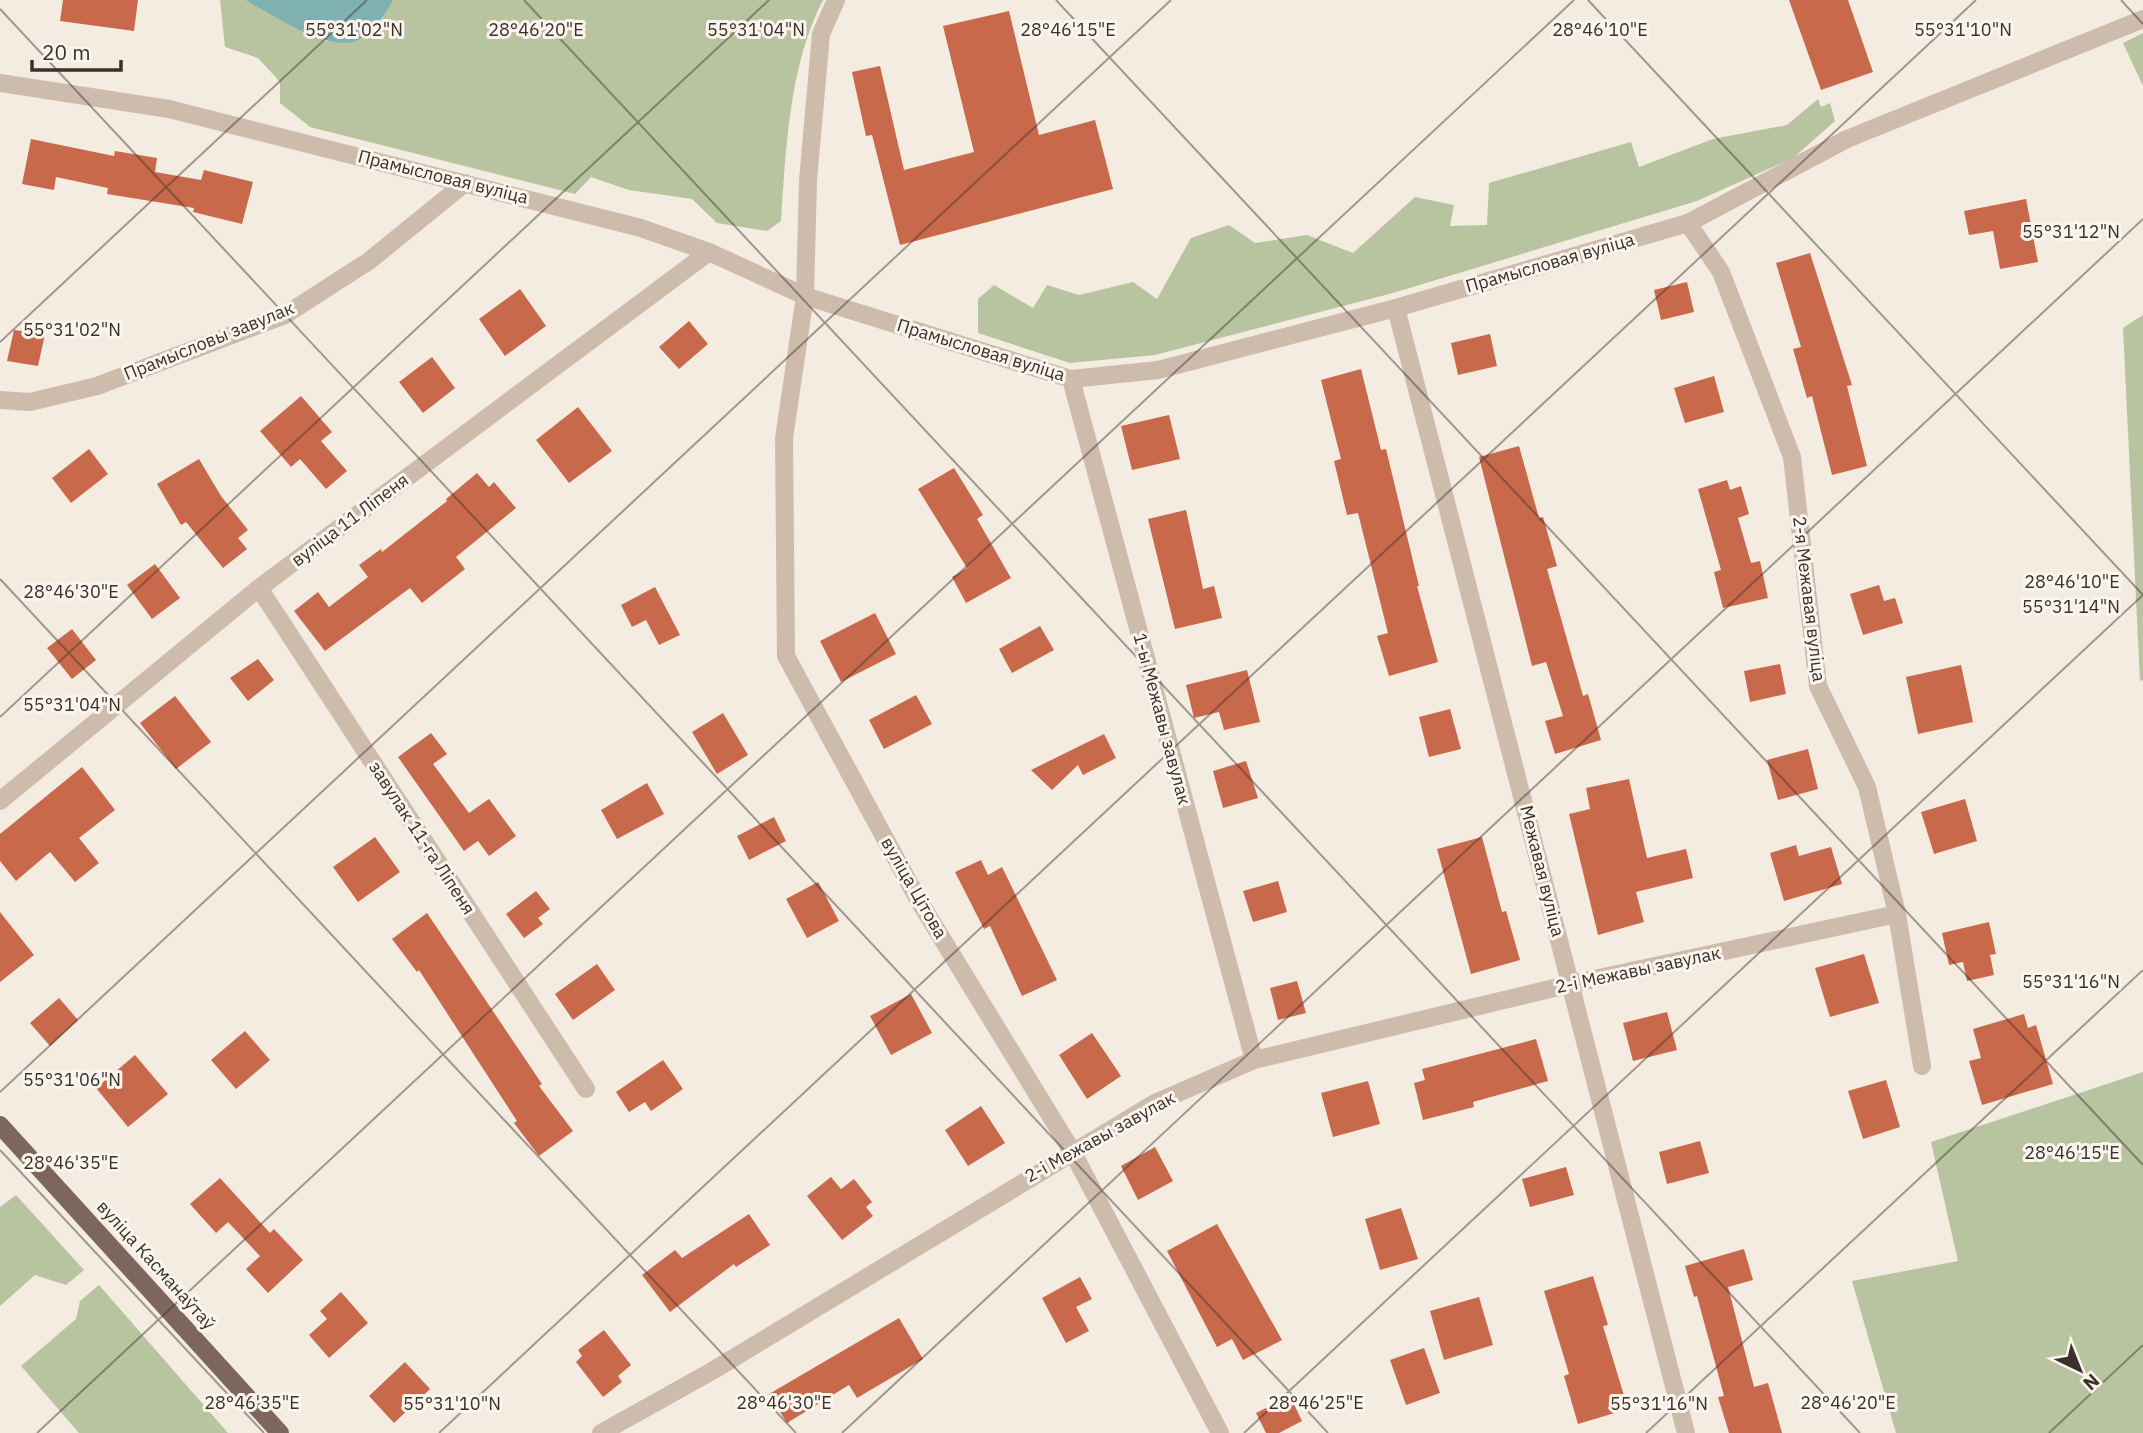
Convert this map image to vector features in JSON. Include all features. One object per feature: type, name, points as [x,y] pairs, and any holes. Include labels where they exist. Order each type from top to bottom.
[{"type":"main road","name":"вуліца Касманаўтаў","points":[[0,1125],[280,1433]]},
{"type":"street","name":"вуліца Цітова","points":[[836,0],[821,34],[808,180],[805,296],[784,438],[786,656],[919,901],[1072,1151],[1220,1433]]},
{"type":"street","name":"Прамысловая вуліца","points":[[0,83],[169,109],[641,228],[709,252],[805,296],[1071,379],[1157,370],[1396,309],[1688,223],[1847,139],[2143,19]]},
{"type":"street","name":"Прамысловы завулак","points":[[0,400],[30,402],[97,386],[285,315],[369,261],[464,183]]},
{"type":"street","name":"2-я Межавая вуліца","points":[[1688,223],[1721,272],[1792,457],[1818,686],[1867,787],[1897,914],[1922,1066]]},
{"type":"street","name":"вуліца 11 Ліпеня","points":[[0,801],[259,588],[709,252]]},
{"type":"street","name":"Межавая вуліца","points":[[1396,309],[1686,1433]]},
{"type":"street","name":"1-ы Межавы завулак","points":[[1071,379],[1254,1060]]},
{"type":"street","name":"завулак 11-га Ліпеня","points":[[259,588],[586,1089]]},
{"type":"street","name":"2-і Межавы завулак","points":[[601,1433],[712,1371],[1155,1103],[1254,1060],[1571,984],[1897,914]]},
{"type":"green space","points":[[220,0],[245,0],[326,41],[380,22],[393,0],[823,0],[812,25],[796,80],[781,221],[767,231],[717,223],[692,199],[629,190],[591,177],[575,194],[310,127],[280,103],[280,82],[258,58],[225,47]]},
{"type":"green space","points":[[2143,33],[2143,86],[2123,43]]},
{"type":"green space","points":[[1818,99],[1821,107],[1830,103],[1835,121],[1793,158],[1697,201],[1393,293],[1155,355],[1070,363],[978,333],[978,299],[994,285],[1033,308],[1047,285],[1079,295],[1133,282],[1157,299],[1191,238],[1229,225],[1255,243],[1307,235],[1353,253],[1415,197],[1454,205],[1450,226],[1487,225],[1489,183],[1631,142],[1639,167],[1713,139],[1787,125]]},
{"type":"green space","points":[[2143,315],[2143,680],[2140,681],[2123,328]]},
{"type":"green space","points":[[2143,1072],[2143,1433],[1896,1433],[1852,1281],[1958,1261],[1931,1142]]},
{"type":"green space","points":[[16,1195],[84,1270],[66,1285],[35,1275],[0,1306],[0,1207]]},
{"type":"green space","points":[[99,1285],[228,1433],[79,1433],[21,1366],[76,1319],[80,1301]]},
{"type":"water","points":[[245,0],[393,0],[381,19],[365,36],[352,42],[340,42],[312,35]]},
{"type":"building","points":[[63,0],[138,0],[134,31],[60,21]]},
{"type":"building","points":[[1789,0],[1848,0],[1873,72],[1821,90]]},
{"type":"building","points":[[1009,11],[1039,135],[1095,120],[1113,189],[900,245],[872,135],[866,136],[852,72],[880,66],[904,170],[974,152],[943,26]]},
{"type":"building","points":[[31,139],[114,156],[115,151],[157,158],[155,172],[201,180],[204,170],[253,182],[242,224],[193,212],[194,208],[107,194],[108,188],[56,177],[54,190],[22,184]]},
{"type":"building","points":[[2026,199],[2038,262],[2000,269],[1993,231],[1969,235],[1964,211]]},
{"type":"building","points":[[1810,253],[1852,385],[1847,386],[1867,466],[1832,475],[1812,396],[1807,398],[1793,349],[1801,347],[1776,263]]},
{"type":"building","points":[[1687,282],[1694,312],[1661,320],[1654,290]]},
{"type":"building","points":[[520,289],[546,326],[505,356],[479,319]]},
{"type":"building","points":[[689,321],[708,344],[679,369],[659,347]]},
{"type":"building","points":[[14,330],[45,334],[38,366],[7,361]]},
{"type":"building","points":[[1490,334],[1497,366],[1458,375],[1451,343]]},
{"type":"building","points":[[432,357],[455,388],[423,413],[399,382]]},
{"type":"building","points":[[1361,369],[1381,450],[1386,449],[1417,586],[1438,662],[1389,676],[1377,636],[1388,633],[1358,513],[1347,515],[1334,461],[1341,459],[1321,380]]},
{"type":"building","points":[[1714,376],[1724,412],[1685,423],[1674,388]]},
{"type":"building","points":[[301,396],[332,432],[321,441],[347,471],[326,489],[300,459],[291,467],[260,431]]},
{"type":"building","points":[[578,407],[612,451],[569,483],[536,440]]},
{"type":"building","points":[[1169,415],[1180,459],[1132,470],[1121,426]]},
{"type":"building","points":[[1519,446],[1539,518],[1543,517],[1557,566],[1547,569],[1583,696],[1588,694],[1601,740],[1555,754],[1545,721],[1563,716],[1546,662],[1532,666],[1479,457]]},
{"type":"building","points":[[89,449],[108,474],[71,503],[52,478]]},
{"type":"building","points":[[199,459],[221,496],[248,530],[238,538],[247,549],[223,568],[186,522],[181,525],[157,484]]},
{"type":"building","points":[[954,468],[983,515],[977,519],[1011,578],[966,603],[952,577],[967,568],[918,489]]},
{"type":"building","points":[[477,473],[489,487],[494,482],[516,508],[456,557],[465,569],[422,603],[410,588],[325,651],[294,611],[318,592],[329,607],[368,577],[359,565],[381,549],[382,552],[447,501],[446,499]]},
{"type":"building","points":[[1727,480],[1730,490],[1741,486],[1749,514],[1738,518],[1751,563],[1760,561],[1768,598],[1723,608],[1714,572],[1721,570],[1698,489]]},
{"type":"building","points":[[1186,510],[1203,589],[1214,586],[1222,618],[1175,629],[1148,519]]},
{"type":"building","points":[[155,564],[180,598],[152,619],[127,585]]},
{"type":"building","points":[[1879,585],[1884,601],[1895,598],[1903,623],[1863,635],[1850,594]]},
{"type":"building","points":[[655,587],[680,635],[659,645],[646,620],[632,627],[621,605]]},
{"type":"building","points":[[875,613],[896,654],[841,682],[820,641]]},
{"type":"building","points":[[1040,626],[1054,650],[1012,673],[999,649]]},
{"type":"building","points":[[72,629],[96,660],[72,679],[47,648]]},
{"type":"building","points":[[258,659],[274,680],[248,701],[230,678]]},
{"type":"building","points":[[1780,664],[1786,694],[1750,702],[1744,671]]},
{"type":"building","points":[[1961,665],[1973,722],[1918,734],[1906,677]]},
{"type":"building","points":[[1247,670],[1260,722],[1224,730],[1219,712],[1194,718],[1186,685]]},
{"type":"building","points":[[916,695],[932,724],[884,749],[869,720]]},
{"type":"building","points":[[175,696],[211,742],[176,769],[140,723]]},
{"type":"building","points":[[1450,709],[1461,749],[1429,757],[1419,717]]},
{"type":"building","points":[[723,713],[748,755],[717,774],[692,732]]},
{"type":"building","points":[[431,733],[447,754],[433,764],[469,813],[489,799],[516,836],[489,856],[478,841],[464,851],[398,757]]},
{"type":"building","points":[[1104,734],[1116,758],[1083,775],[1078,765],[1052,790],[1031,770]]},
{"type":"building","points":[[1808,749],[1818,789],[1778,800],[1767,760]]},
{"type":"building","points":[[1246,761],[1258,798],[1223,808],[1213,771]]},
{"type":"building","points":[[82,767],[115,810],[79,838],[99,863],[75,882],[50,852],[16,881],[0,861],[0,834]]},
{"type":"building","points":[[1629,779],[1647,858],[1686,849],[1693,878],[1636,892],[1644,922],[1598,935],[1569,814],[1590,809],[1586,788]]},
{"type":"building","points":[[647,783],[664,814],[617,839],[601,810]]},
{"type":"building","points":[[1965,799],[1977,841],[1934,854],[1921,812]]},
{"type":"building","points":[[774,817],[786,841],[749,860],[737,836]]},
{"type":"building","points":[[375,837],[400,872],[358,902],[333,867]]},
{"type":"building","points":[[1482,837],[1502,912],[1506,911],[1520,960],[1471,974],[1437,849]]},
{"type":"building","points":[[1796,845],[1799,856],[1831,847],[1842,884],[1784,901],[1770,853]]},
{"type":"building","points":[[981,860],[988,875],[1002,867],[1057,980],[1022,996],[990,926],[984,929],[955,872]]},
{"type":"building","points":[[1278,881],[1287,912],[1253,922],[1243,891]]},
{"type":"building","points":[[818,882],[839,921],[807,938],[786,899]]},
{"type":"building","points":[[536,891],[550,909],[538,918],[543,924],[524,938],[506,914]]},
{"type":"building","points":[[0,912],[34,955],[0,982]]},
{"type":"building","points":[[427,913],[542,1084],[539,1086],[573,1131],[539,1156],[514,1123],[517,1121],[419,970],[417,972],[392,939]]},
{"type":"building","points":[[1989,922],[1996,954],[1990,955],[1994,975],[1967,981],[1963,962],[1949,965],[1942,933]]},
{"type":"building","points":[[1864,954],[1879,1003],[1830,1017],[1815,968]]},
{"type":"building","points":[[597,964],[615,990],[573,1020],[555,994]]},
{"type":"building","points":[[1297,981],[1306,1013],[1278,1020],[1270,988]]},
{"type":"building","points":[[911,994],[932,1033],[891,1055],[870,1016]]},
{"type":"building","points":[[59,998],[78,1020],[50,1046],[30,1023]]},
{"type":"building","points":[[1667,1012],[1677,1050],[1633,1061],[1623,1023]]},
{"type":"building","points":[[2024,1014],[2028,1028],[2036,1025],[2053,1084],[1982,1105],[1969,1061],[1981,1058],[1973,1029]]},
{"type":"building","points":[[245,1031],[270,1060],[236,1089],[211,1060]]},
{"type":"building","points":[[1092,1033],[1121,1076],[1087,1099],[1059,1055]]},
{"type":"building","points":[[1536,1039],[1548,1081],[1473,1102],[1474,1107],[1423,1120],[1414,1083],[1425,1080],[1422,1069]]},
{"type":"building","points":[[135,1055],[168,1094],[128,1127],[96,1088]]},
{"type":"building","points":[[663,1060],[683,1089],[651,1111],[645,1102],[629,1112],[616,1092]]},
{"type":"building","points":[[1886,1080],[1900,1127],[1863,1139],[1848,1091]]},
{"type":"building","points":[[1368,1081],[1380,1124],[1333,1137],[1321,1093]]},
{"type":"building","points":[[981,1106],[1005,1143],[968,1166],[945,1130]]},
{"type":"building","points":[[1700,1141],[1709,1173],[1667,1184],[1659,1152]]},
{"type":"building","points":[[1155,1147],[1173,1181],[1138,1200],[1121,1166]]},
{"type":"building","points":[[1566,1167],[1574,1195],[1530,1207],[1522,1179]]},
{"type":"building","points":[[831,1177],[841,1189],[854,1179],[872,1202],[866,1207],[873,1216],[842,1240],[807,1196]]},
{"type":"building","points":[[220,1178],[270,1233],[274,1229],[303,1260],[268,1293],[246,1269],[260,1256],[228,1222],[216,1233],[190,1204]]},
{"type":"building","points":[[1401,1208],[1418,1259],[1380,1270],[1365,1219]]},
{"type":"building","points":[[749,1214],[770,1245],[736,1267],[734,1264],[670,1312],[642,1275],[675,1250],[682,1258]]},
{"type":"building","points":[[1217,1224],[1282,1340],[1243,1360],[1232,1339],[1217,1347],[1167,1251]]},
{"type":"building","points":[[1744,1249],[1753,1280],[1728,1287],[1754,1387],[1768,1383],[1782,1433],[1729,1433],[1718,1397],[1724,1396],[1697,1296],[1694,1297],[1685,1266]]},
{"type":"building","points":[[1593,1276],[1608,1325],[1603,1326],[1628,1409],[1578,1424],[1564,1376],[1569,1374],[1544,1291]]},
{"type":"building","points":[[1080,1277],[1092,1299],[1076,1307],[1089,1331],[1066,1343],[1042,1298]]},
{"type":"building","points":[[341,1292],[368,1323],[329,1358],[309,1335],[327,1319],[320,1311]]},
{"type":"building","points":[[1479,1297],[1493,1345],[1444,1360],[1430,1311]]},
{"type":"building","points":[[899,1318],[923,1359],[857,1398],[849,1385],[787,1423],[769,1394]]},
{"type":"building","points":[[604,1330],[631,1365],[618,1376],[622,1382],[603,1397],[576,1362],[582,1356],[578,1350]]},
{"type":"building","points":[[1424,1348],[1440,1393],[1406,1405],[1390,1360]]},
{"type":"building","points":[[405,1362],[430,1389],[394,1423],[369,1396]]},
{"type":"building","points":[[1290,1396],[1302,1421],[1279,1433],[1266,1433],[1256,1413]]}]
